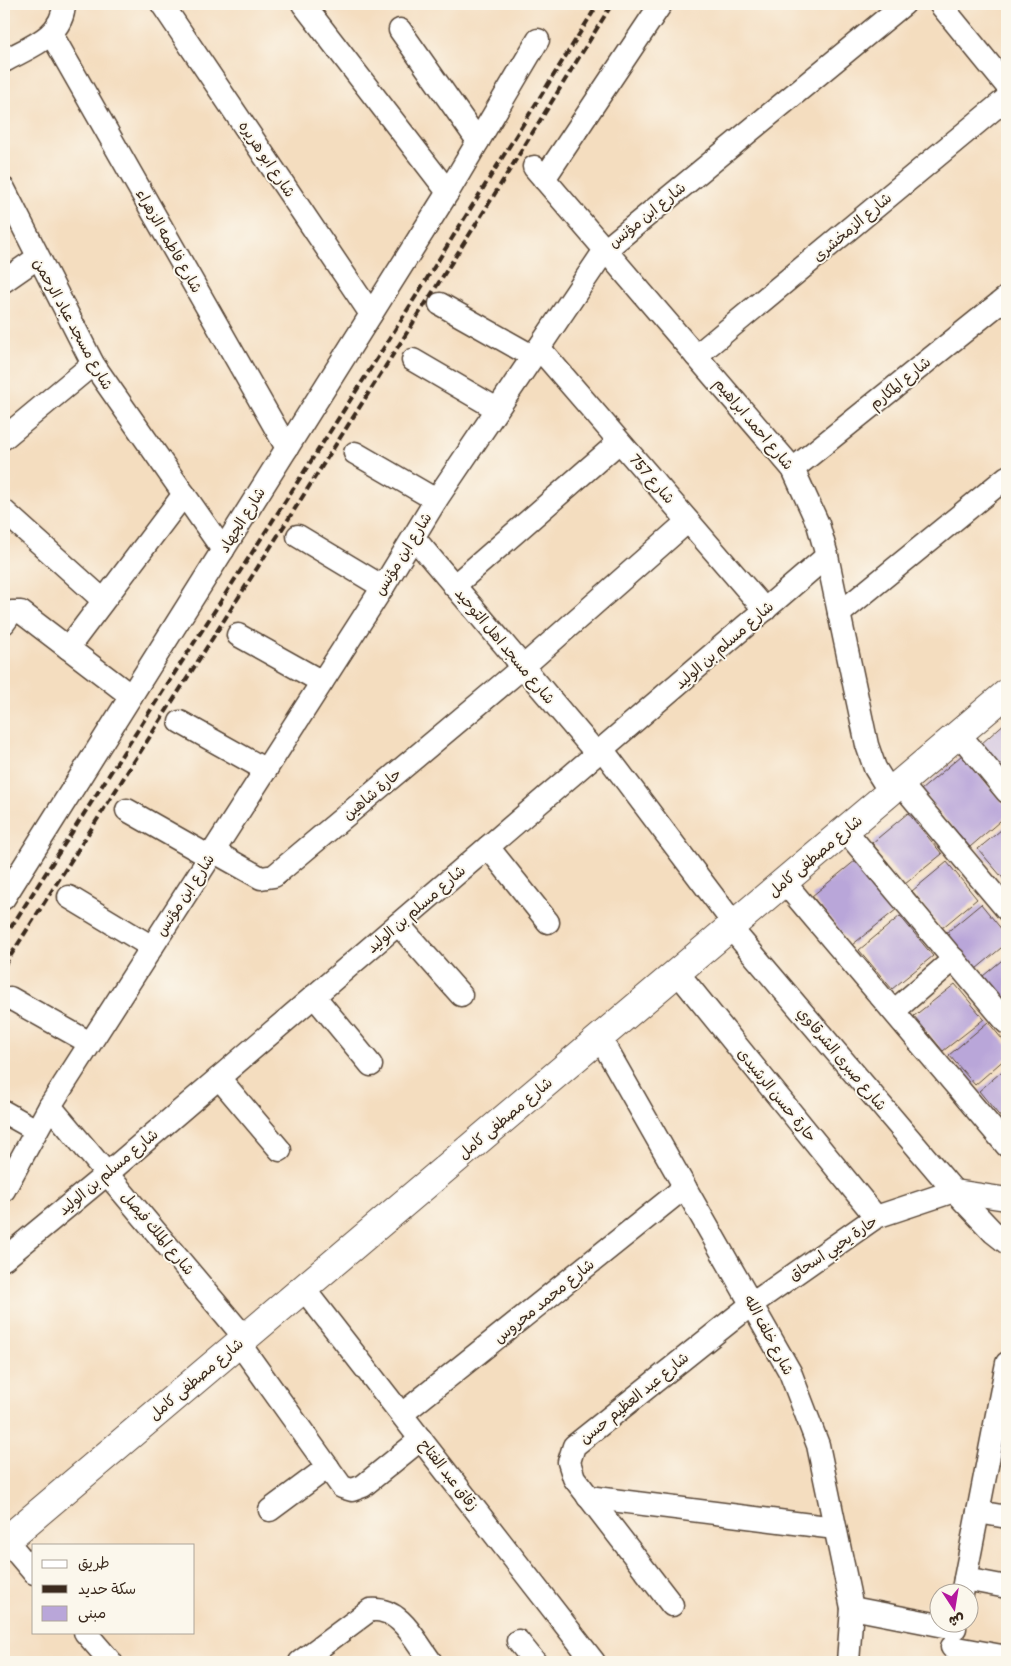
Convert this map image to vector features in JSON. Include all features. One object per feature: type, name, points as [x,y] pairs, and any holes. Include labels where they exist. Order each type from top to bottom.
[{"type":"main road","name":"شارع مصطفى كامل","points":[[5,1541],[1007,694]]},
{"type":"street","points":[[4,61],[52,35],[60,23],[64,4]]},
{"type":"street","name":"شارع ابو هريره","points":[[162,4],[371,314]]},
{"type":"street","points":[[303,4],[448,192]]},
{"type":"street","name":"شارع احمد ابراهيم","points":[[661,4],[539,173],[793,470],[818,524],[827,556],[867,745],[875,768],[1007,910]]},
{"type":"street","name":"شارع ابن مؤنس","points":[[4,1190],[50,1106],[383,587],[436,500],[605,250],[904,4]]},
{"type":"street","points":[[940,4],[1007,86]]},
{"type":"street","points":[[400,30],[478,141]]},
{"type":"street","name":"شارع فاطمه الزهراء","points":[[52,35],[287,448]]},
{"type":"street","name":"شارع الجهاد","points":[[4,898],[448,192],[538,40]]},
{"type":"street","name":"شارع الزمخشرى","points":[[696,356],[1007,98]]},
{"type":"street","name":"شارع مسجد عباد الرحمن","points":[[4,189],[37,258],[93,364],[109,390],[223,550]]},
{"type":"street","points":[[4,281],[37,258]]},
{"type":"street","name":"شارع المكارم","points":[[793,470],[1007,297]]},
{"type":"street","points":[[440,304],[536,352]]},
{"type":"street","name":"شارع 757","points":[[536,352],[619,442],[765,610]]},
{"type":"street","points":[[413,360],[497,409]]},
{"type":"street","points":[[4,438],[93,364]]},
{"type":"street","points":[[454,586],[619,442]]},
{"type":"street","points":[[355,452],[436,500]]},
{"type":"street","points":[[839,614],[1007,477]]},
{"type":"street","points":[[68,648],[184,494]]},
{"type":"street","points":[[4,511],[103,600]]},
{"type":"street","name":"حارة شاهين","points":[[128,810],[261,878],[274,876],[523,667],[688,521]]},
{"type":"street","points":[[298,536],[383,587]]},
{"type":"street","name":"شارع مسجد اهل التوحيد","points":[[414,538],[523,667],[599,752],[732,926]]},
{"type":"street","name":"شارع مسلم بن الوليد","points":[[4,1259],[108,1173],[827,556]]},
{"type":"street","points":[[9,617],[21,612],[131,696]]},
{"type":"street","points":[[238,635],[322,682]]},
{"type":"street","points":[[180,722],[266,770]]},
{"type":"street","points":[[959,734],[1007,792]]},
{"type":"street","points":[[845,830],[1007,1022]]},
{"type":"street","points":[[488,847],[548,922]]},
{"type":"street","points":[[784,882],[1007,1146]]},
{"type":"street","points":[[69,897],[152,947]]},
{"type":"street","points":[[398,924],[462,995]]},
{"type":"street","name":"شارع صبرى الشرقاوي","points":[[732,926],[954,1191],[993,1232],[1007,1243]]},
{"type":"street","points":[[894,1011],[954,959]]},
{"type":"street","name":"حارة حسن الرشيدى","points":[[677,972],[876,1217]]},
{"type":"street","points":[[314,996],[371,1065]]},
{"type":"street","points":[[10,998],[90,1043]]},
{"type":"street","name":"شارع خلف الله","points":[[600,1038],[790,1372],[818,1445],[852,1608],[848,1662]]},
{"type":"street","points":[[219,1078],[280,1150]]},
{"type":"street","name":"شارع الملك فيصل","points":[[50,1106],[108,1173],[242,1340],[342,1487],[358,1489],[421,1439]]},
{"type":"street","points":[[4,1112],[36,1130]]},
{"type":"street","name":"شارع محمد محروس","points":[[402,1414],[685,1186]]},
{"type":"street","name":"حارة يحيي اسحاق","points":[[752,1304],[876,1217],[954,1191],[1007,1199]]},
{"type":"street","name":"زقاق عبد الفتاح","points":[[303,1288],[594,1662]]},
{"type":"street","name":"شارع عبد العظيم حسن","points":[[672,1605],[570,1471],[570,1454],[574,1446],[752,1304]]},
{"type":"street","points":[[963,1584],[978,1512],[1000,1444],[1007,1363]]},
{"type":"street","points":[[270,1510],[328,1467]]},
{"type":"street","points":[[588,1497],[835,1528]]},
{"type":"street","points":[[978,1512],[1007,1517]]},
{"type":"street","points":[[5,1541],[32,1571]]},
{"type":"street","points":[[978,1586],[1007,1587]]},
{"type":"street","points":[[852,1608],[1007,1657]]},
{"type":"street","points":[[300,1662],[370,1610],[388,1611],[396,1616],[431,1662]]},
{"type":"street","points":[[87,1634],[111,1662]]},
{"type":"street","points":[[518,1641],[535,1662]]},
{"type":"building","points":[[1007,721],[1007,774],[981,744]]},
{"type":"building","points":[[962,755],[1007,807],[1007,815],[970,847],[921,790]]},
{"type":"building","points":[[908,813],[942,854],[905,884],[872,843]]},
{"type":"building","points":[[1007,825],[1007,883],[978,849]]},
{"type":"building","points":[[856,860],[897,909],[852,945],[812,896]]},
{"type":"building","points":[[947,862],[977,899],[942,928],[912,891]]},
{"type":"building","points":[[981,904],[1007,936],[1007,943],[976,969],[946,933]]},
{"type":"building","points":[[900,916],[933,956],[892,989],[859,950]]},
{"type":"building","points":[[1007,956],[1007,997],[1003,1001],[983,976]]},
{"type":"building","points":[[955,984],[984,1019],[943,1051],[914,1016]]},
{"type":"building","points":[[988,1022],[1007,1045],[1007,1057],[975,1085],[949,1055]]},
{"type":"building","points":[[1007,1067],[1007,1125],[979,1091]]},
{"type":"railway","points":[[4,938],[378,357],[598,4]]},
{"type":"railway","points":[[4,966],[478,221],[612,4]]}]
